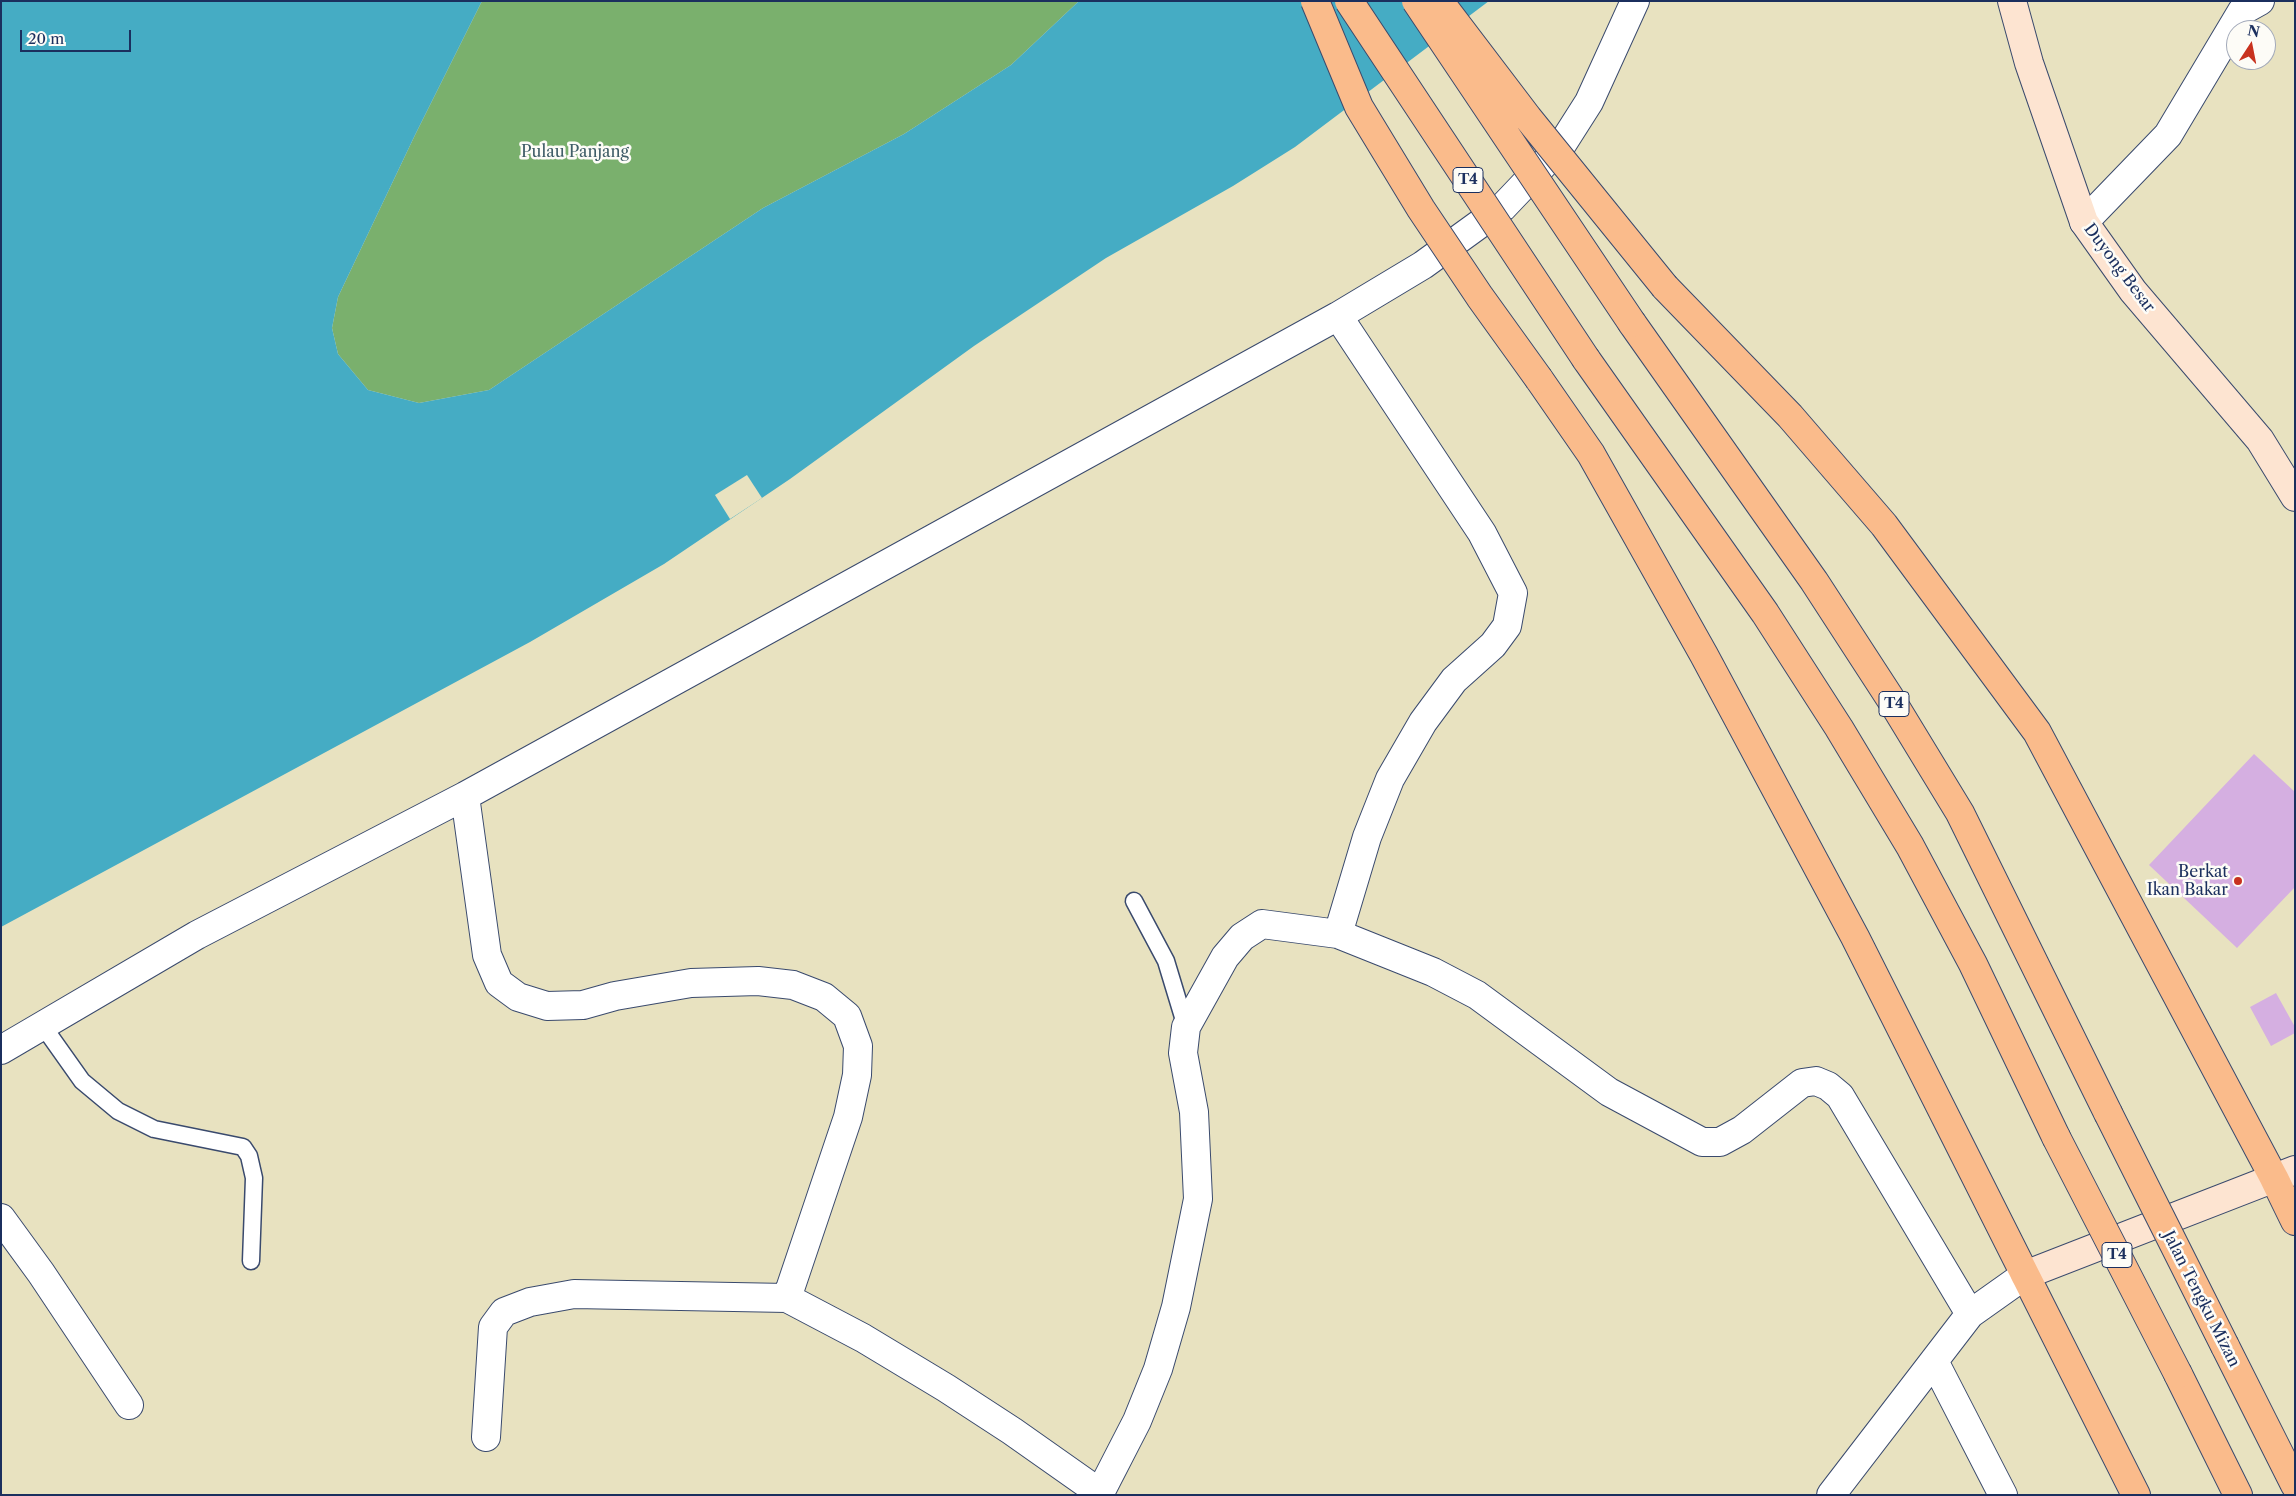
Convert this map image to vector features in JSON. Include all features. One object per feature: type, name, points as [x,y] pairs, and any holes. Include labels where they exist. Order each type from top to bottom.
[{"type":"highway","points":[[1315,1],[1360,107],[1426,217],[1591,454],[1709,664],[1855,937],[2136,1495]]},
{"type":"highway","name":"T4","points":[[1349,1],[1586,359],[1765,613],[1839,728],[1910,846],[1964,947],[2056,1137],[2238,1495]]},
{"type":"highway","name":"Jalan Tengku Mizan","points":[[1416,1],[1632,323],[1814,581],[1890,698],[1960,813],[2295,1485]]},
{"type":"highway","points":[[1439,1],[1528,118],[1665,287],[1790,416],[1884,525],[2037,732],[2284,1174],[2295,1221]]},
{"type":"street","points":[[1,1050],[197,935],[465,796],[1338,316],[1423,265],[1503,207],[1562,146],[1589,102],[1635,1]]},
{"type":"street","name":"Duyong Besar","points":[[2012,1],[2028,63],[2084,222],[2133,291],[2260,440],[2295,497]]},
{"type":"street","points":[[2084,222],[2168,135],[2248,5]]},
{"type":"street","points":[[1338,316],[1482,533],[1513,593],[1507,626],[1493,645],[1454,680],[1423,722],[1390,779],[1366,837],[1338,934]]},
{"type":"street","points":[[465,796],[487,955],[499,983],[518,997],[548,1006],[583,1006],[615,996],[691,983],[758,981],[793,985],[824,997],[847,1016],[858,1046],[857,1075],[848,1118],[787,1298]]},
{"type":"street","points":[[486,1437],[493,1327],[504,1312],[530,1302],[574,1294],[787,1298],[862,1338],[946,1388],[1012,1431],[1101,1494],[1137,1421],[1158,1369],[1176,1307],[1198,1199],[1194,1112],[1183,1054],[1186,1027],[1225,957],[1242,937],[1262,924],[1338,934],[1433,972],[1477,995],[1609,1092],[1702,1142],[1720,1142],[1742,1130],[1802,1083],[1816,1081],[1828,1086],[1840,1096],[1970,1314]]},
{"type":"street","points":[[1831,1495],[1970,1314],[2025,1275],[2284,1174]]},
{"type":"street","points":[[1,1218],[42,1273],[129,1406]]},
{"type":"street","points":[[1934,1361],[2003,1495]]},
{"type":"lane","points":[[1134,901],[1166,961],[1186,1027]]},
{"type":"lane","points":[[43,1026],[82,1081],[118,1111],[154,1129],[243,1147],[249,1156],[254,1178],[251,1261]]},
{"type":"green space","name":"Pulau Panjang","points":[[482,1],[1079,1],[1011,65],[904,134],[763,208],[489,390],[419,403],[368,390],[338,354],[332,328],[338,297],[415,135]]},
{"type":"water","points":[[1,1],[482,1],[415,135],[338,297],[332,328],[338,354],[368,390],[419,403],[489,390],[763,208],[904,134],[1011,65],[1079,1],[1489,1],[1295,147],[1233,186],[1106,258],[974,346],[790,479],[664,564],[530,642],[1,927]]},
{"type":"pier","points":[[747,475],[762,498],[730,519],[715,495]]},
{"type":"building","points":[[2254,754],[2295,792],[2295,887],[2237,948],[2149,865]]},
{"type":"building","points":[[2276,993],[2295,1027],[2295,1033],[2271,1046],[2250,1007]]},
{"type":"place","name":"Berkat Ikan Bakar","points":[[2238,881]]}]
